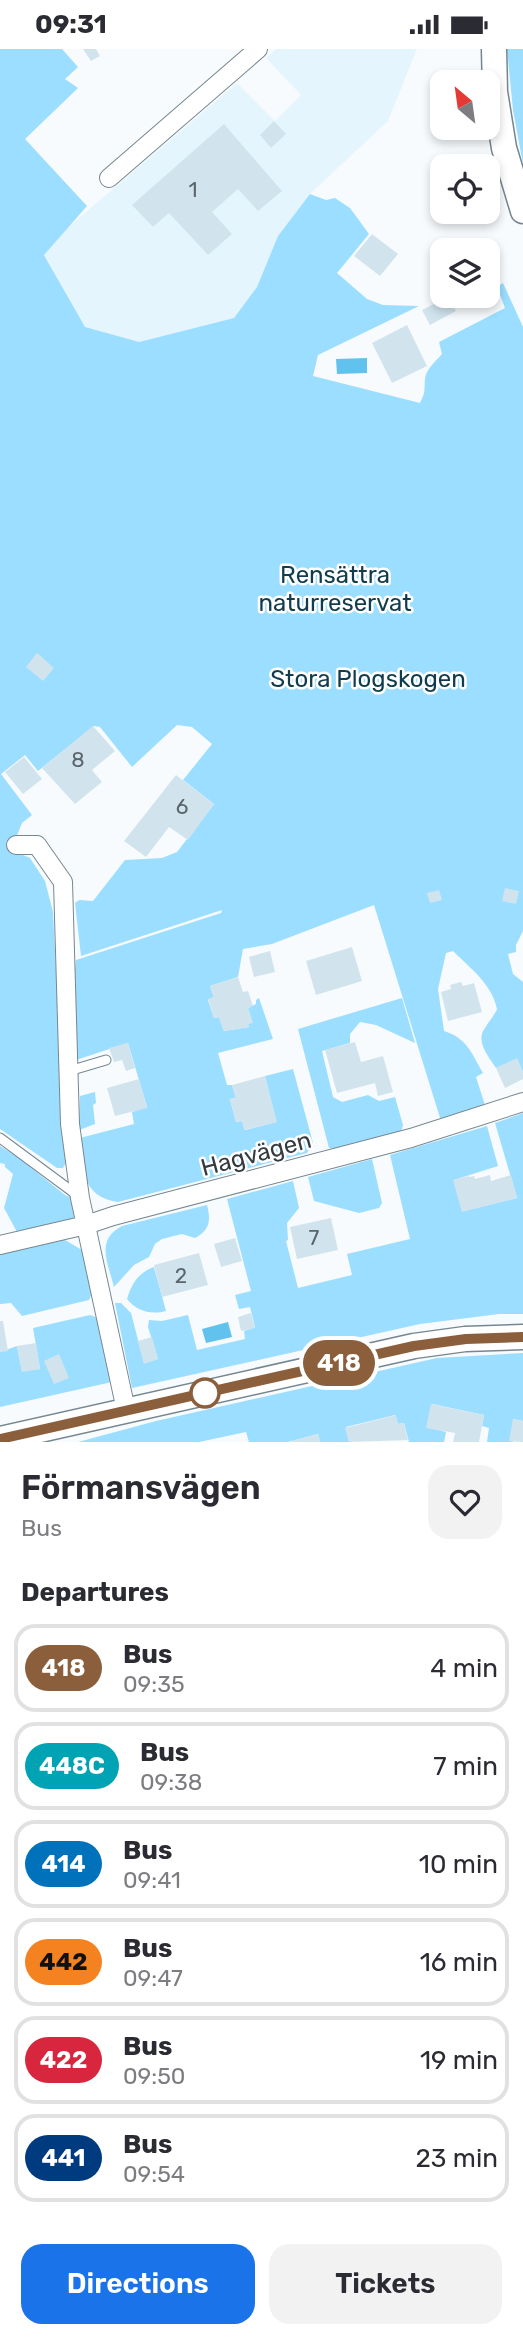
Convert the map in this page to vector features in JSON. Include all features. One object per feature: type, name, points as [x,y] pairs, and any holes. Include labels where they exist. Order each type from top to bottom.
[{"type":"street","points":[[109,178],[258,49]]},
{"type":"street","points":[[494,49],[495,92],[504,148],[523,211]]},
{"type":"street","points":[[16,845],[37,845],[63,882],[70,1124],[80,1198],[126,1410]]},
{"type":"street","name":"Hagvägen","points":[[0,1245],[86,1226],[113,1216],[444,1129],[523,1102]]},
{"type":"street","points":[[0,1439],[414,1346],[466,1339],[523,1337]]},
{"type":"lane","points":[[69,1071],[106,1060]]},
{"type":"lane","points":[[0,1138],[80,1198]]},
{"type":"shaded area","points":[[276,49],[417,49],[388,121],[310,194],[278,236],[257,287],[234,318],[98,352],[43,252],[66,229],[237,83],[275,121],[301,95],[266,58]]},
{"type":"shaded area","points":[[367,358],[367,373],[337,374],[336,359]]},
{"type":"shaded area","points":[[228,1322],[232,1337],[206,1343],[202,1329]]},
{"type":"green space","points":[[0,49],[62,49],[78,67],[65,79],[78,88],[25,139],[87,206],[44,255],[85,327],[139,342],[234,318],[257,287],[278,236],[310,194],[326,200],[335,198],[350,208],[369,234],[337,273],[367,299],[383,305],[419,306],[318,355],[313,376],[420,403],[427,372],[442,354],[439,342],[505,308],[500,295],[500,285],[503,283],[523,327],[523,931],[516,945],[516,952],[508,954],[513,974],[523,982],[523,1072],[517,1059],[496,1068],[486,1053],[481,1038],[497,1009],[494,1000],[480,977],[453,951],[446,953],[438,989],[444,1031],[464,1042],[476,1059],[483,1073],[476,1077],[485,1105],[441,1121],[374,905],[272,944],[243,949],[238,977],[210,986],[214,997],[208,1000],[214,1018],[219,1017],[224,1031],[249,1027],[248,1024],[252,1022],[248,1008],[256,1004],[259,998],[273,1039],[218,1053],[227,1085],[232,1085],[236,1098],[230,1099],[236,1122],[242,1121],[245,1130],[276,1122],[265,1076],[293,1069],[313,1143],[307,1153],[118,1202],[97,1194],[86,1179],[80,1138],[134,1124],[132,1112],[147,1107],[128,1043],[76,1060],[72,995],[76,960],[221,913],[222,910],[81,956],[75,903],[79,900],[93,901],[125,860],[162,858],[177,852],[214,804],[183,780],[212,744],[192,727],[177,725],[132,767],[100,727],[94,726],[38,771],[25,755],[1,774],[32,815],[22,823],[11,850],[30,858],[45,881],[53,912],[66,1163],[63,1168],[57,1168],[0,1129]]},
{"type":"green space","points":[[507,49],[523,49],[523,164],[513,110]]},
{"type":"green space","points":[[402,998],[415,1043],[376,1025],[360,1022],[350,1034],[350,1043],[322,1051],[333,1097],[342,1102],[368,1095],[379,1101],[395,1097],[403,1125],[401,1132],[340,1149],[329,1148],[298,1029]]},
{"type":"green space","points":[[95,1092],[95,1124],[79,1130],[80,1096]]},
{"type":"green space","points":[[523,1113],[523,1314],[499,1314],[420,1324],[132,1388],[115,1303],[121,1303],[131,1313],[144,1363],[158,1359],[148,1327],[149,1320],[162,1321],[188,1315],[197,1350],[245,1339],[244,1331],[255,1327],[250,1307],[239,1309],[235,1295],[251,1291],[227,1199],[293,1181],[299,1208],[287,1223],[286,1241],[298,1288],[352,1275],[347,1254],[410,1239],[390,1155],[487,1126],[498,1166],[454,1180],[462,1211],[517,1198],[495,1123]]},
{"type":"green space","points":[[0,1146],[70,1197],[77,1211],[74,1221],[17,1232],[4,1208],[13,1174],[5,1164],[0,1163]]},
{"type":"green space","points":[[372,1159],[382,1203],[379,1208],[359,1213],[314,1201],[308,1177]]},
{"type":"green space","points":[[207,1205],[209,1220],[204,1232],[195,1238],[182,1234],[162,1239],[155,1244],[149,1257],[134,1265],[114,1287],[106,1245],[114,1232],[122,1226]]},
{"type":"green space","points":[[56,1239],[65,1240],[82,1250],[93,1291],[89,1300],[22,1316],[11,1303],[0,1304],[0,1253]]},
{"type":"green space","points":[[154,1267],[166,1311],[144,1311],[127,1299],[136,1279]]},
{"type":"green space","points":[[90,1315],[98,1318],[112,1382],[0,1407],[0,1352],[17,1346],[22,1371],[40,1369],[33,1328]]},
{"type":"green space","points":[[523,1353],[523,1421],[513,1419],[513,1442],[487,1442],[489,1428],[482,1426],[484,1415],[432,1404],[427,1427],[446,1432],[444,1442],[409,1442],[404,1423],[398,1424],[395,1415],[346,1427],[349,1442],[320,1442],[318,1434],[288,1442],[249,1442],[246,1432],[199,1442],[78,1442],[156,1421],[437,1358]]},
{"type":"building","points":[[83,49],[96,49],[100,56],[91,61]]},
{"type":"building","points":[[274,121],[286,134],[271,148],[260,135]]},
{"type":"building","points":[[224,124],[282,191],[258,211],[238,189],[212,212],[232,234],[208,255],[169,213],[153,227],[132,205]]},
{"type":"building","points":[[372,234],[398,254],[380,276],[354,256]]},
{"type":"building","points":[[430,306],[454,308],[456,311],[430,325],[422,310]]},
{"type":"building","points":[[407,325],[427,366],[392,383],[372,343]]},
{"type":"building","points":[[37,653],[54,668],[43,681],[26,667]]},
{"type":"building","points":[[93,726],[115,751],[92,770],[102,782],[75,804],[42,768]]},
{"type":"building","points":[[24,757],[42,779],[23,794],[5,772]]},
{"type":"building","points":[[176,775],[214,804],[188,840],[169,827],[146,857],[124,841]]},
{"type":"building","points":[[505,888],[519,891],[516,904],[502,901]]},
{"type":"building","points":[[439,890],[442,900],[430,903],[427,893]]},
{"type":"building","points":[[352,947],[362,981],[316,995],[306,961]]},
{"type":"building","points":[[270,951],[275,972],[254,977],[249,957]]},
{"type":"building","points":[[238,977],[243,992],[248,991],[253,1006],[248,1008],[253,1023],[248,1024],[249,1027],[224,1031],[219,1017],[214,1018],[208,999],[214,997],[210,986]]},
{"type":"building","points":[[461,982],[463,986],[474,983],[482,1012],[448,1021],[441,992],[451,989],[450,985]]},
{"type":"building","points":[[355,1042],[361,1062],[383,1056],[393,1092],[378,1096],[375,1083],[337,1093],[325,1050]]},
{"type":"building","points":[[128,1043],[135,1068],[126,1071],[122,1060],[114,1062],[109,1048]]},
{"type":"building","points":[[517,1058],[523,1079],[505,1088],[496,1068]]},
{"type":"building","points":[[265,1076],[277,1122],[244,1130],[242,1121],[236,1122],[230,1099],[236,1098],[232,1085]]},
{"type":"building","points":[[139,1079],[147,1108],[115,1116],[107,1088]]},
{"type":"building","points":[[490,1175],[491,1181],[511,1175],[517,1198],[462,1212],[453,1180]]},
{"type":"building","points":[[331,1218],[338,1250],[297,1259],[290,1227]]},
{"type":"building","points":[[235,1238],[242,1261],[221,1267],[214,1244]]},
{"type":"building","points":[[199,1253],[208,1285],[162,1297],[154,1265]]},
{"type":"building","points":[[251,1313],[255,1328],[241,1331],[238,1317]]},
{"type":"building","points":[[0,1321],[3,1321],[8,1351],[0,1352]]},
{"type":"building","points":[[152,1337],[158,1359],[144,1364],[138,1341]]},
{"type":"building","points":[[36,1343],[40,1369],[22,1372],[17,1346]]},
{"type":"building","points":[[59,1354],[69,1378],[54,1384],[44,1361]]},
{"type":"building","points":[[431,1404],[484,1415],[479,1442],[453,1442],[455,1433],[426,1428]]},
{"type":"building","points":[[396,1415],[398,1424],[404,1423],[408,1440],[349,1442],[345,1428]]},
{"type":"building","points":[[513,1419],[523,1421],[523,1442],[509,1441]]},
{"type":"building","points":[[318,1434],[320,1442],[292,1442],[292,1441]]},
{"type":"bus line","name":"418","points":[[0,1439],[414,1346],[466,1339],[523,1337]]},
{"type":"park label","name":"Rensättra naturreservat","points":[[335,589]]},
{"type":"park label","name":"Stora Plogskogen","points":[[368,679]]}]
